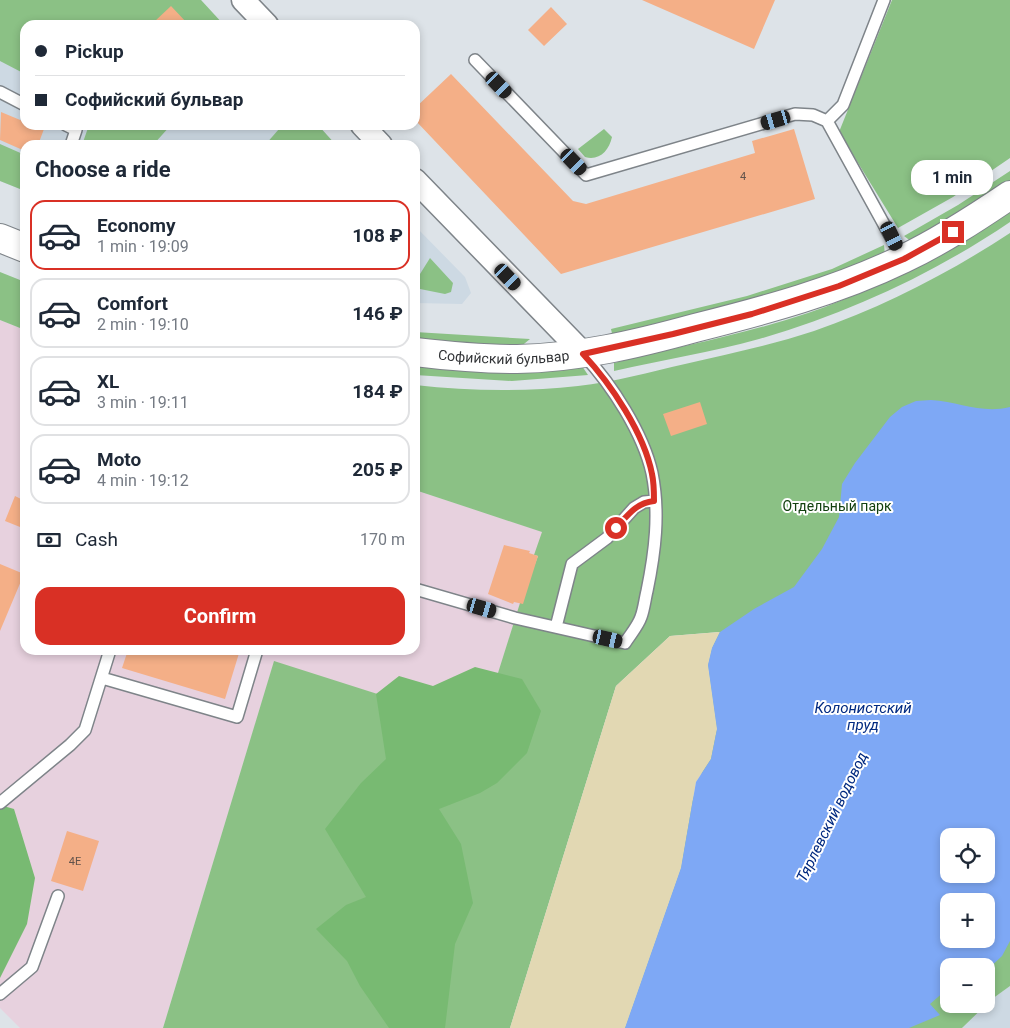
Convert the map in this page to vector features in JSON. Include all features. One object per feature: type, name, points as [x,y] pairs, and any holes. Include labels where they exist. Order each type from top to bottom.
[{"type":"street","points":[[243,0],[262,20]]},
{"type":"street","points":[[367,130],[376,140]]},
{"type":"street","points":[[420,185],[583,354]]},
{"type":"street","name":"Софийский бульвар","points":[[420,353],[461,358],[518,359],[583,354],[663,337],[752,314],[839,286],[904,259],[969,223],[1010,195]]},
{"type":"street","points":[[0,238],[20,246]]},
{"type":"lane","points":[[827,121],[843,105],[884,0]]},
{"type":"lane","points":[[475,60],[586,175],[795,114],[813,115],[827,121],[904,259]]},
{"type":"lane","points":[[0,92],[20,102]]},
{"type":"lane","points":[[420,590],[556,627],[625,643],[641,618],[654,556],[657,533],[652,474],[643,447],[604,377],[583,354]]},
{"type":"lane","points":[[556,627],[572,564],[607,538],[634,508],[644,502],[654,501]]},
{"type":"lane","points":[[0,803],[84,730],[109,655]]},
{"type":"lane","points":[[102,678],[237,717],[256,655]]},
{"type":"lane","points":[[0,994],[32,968],[58,896]]},
{"type":"shaded area","points":[[0,0],[201,0],[219,20],[20,20],[20,130],[322,130],[332,140],[20,140],[20,189],[0,181]]},
{"type":"shaded area","points":[[420,231],[465,277],[471,293],[462,304],[420,303]]},
{"type":"shaded area","points":[[0,320],[20,328],[20,655],[420,655],[420,492],[543,532],[481,727],[274,662],[163,1028],[20,1028],[0,1008]]},
{"type":"shaded area","points":[[1010,986],[1010,1028],[962,1028],[978,1013],[995,1013],[995,997]]},
{"type":"green space","points":[[0,0],[201,0],[219,20],[20,20],[20,71],[0,61]]},
{"type":"green space","points":[[892,0],[1010,0],[1010,158],[953,197],[898,228],[839,132]]},
{"type":"green space","points":[[604,129],[612,137],[606,151],[595,158],[585,157],[578,149]]},
{"type":"green space","points":[[87,130],[166,130],[158,140],[84,140]]},
{"type":"green space","points":[[278,130],[322,130],[332,140],[269,140]]},
{"type":"green space","points":[[0,144],[20,153],[20,189],[0,181]]},
{"type":"green space","points":[[1010,171],[1010,182],[912,242],[904,236],[958,205]]},
{"type":"green space","points":[[1010,210],[1010,222],[981,241],[920,275],[858,304],[792,329],[759,339],[614,371],[614,363],[760,327],[835,303],[886,280]]},
{"type":"green space","name":"Отдельный парк","points":[[1010,233],[1010,986],[995,997],[995,958],[940,958],[940,1013],[978,1013],[962,1028],[625,1028],[681,868],[691,804],[717,729],[708,665],[712,648],[719,632],[670,636],[616,686],[510,1028],[163,1028],[274,661],[481,727],[520,603],[538,556],[534,555],[542,532],[420,492],[420,385],[496,390],[578,386],[605,382],[750,349],[814,331],[890,300],[939,275]]},
{"type":"green space","points":[[884,245],[885,255],[835,276],[613,338],[611,329],[747,296],[832,269]]},
{"type":"green space","points":[[430,258],[453,283],[451,292],[445,294],[420,289],[420,274]]},
{"type":"green space","points":[[0,272],[20,280],[20,328],[0,320]]},
{"type":"green space","points":[[420,332],[530,339],[519,348],[420,342]]},
{"type":"green space","points":[[420,366],[460,370],[582,366],[588,375],[512,381],[420,375]]},
{"type":"green space","points":[[475,667],[522,679],[541,711],[527,753],[497,783],[480,793],[439,809],[461,844],[473,903],[455,944],[445,1028],[389,1028],[360,986],[347,961],[316,929],[346,905],[366,897],[325,829],[361,783],[386,759],[376,694],[399,676],[433,686]]},
{"type":"green space","points":[[0,805],[14,809],[35,878],[27,924],[0,978]]},
{"type":"sand","points":[[720,632],[712,648],[708,665],[717,729],[711,759],[696,782],[681,868],[625,1028],[510,1028],[616,686],[670,636]]},
{"type":"water","name":"Колонистский пруд","points":[[931,400],[990,409],[1010,407],[1010,941],[1002,956],[995,963],[995,958],[940,958],[940,995],[930,1004],[940,1015],[909,1028],[625,1028],[681,868],[696,782],[711,759],[717,729],[708,665],[712,648],[720,632],[754,609],[794,587],[822,549],[839,517],[842,484],[855,463],[890,417],[902,407],[916,401]]},
{"type":"building","points":[[642,0],[775,0],[754,49]]},
{"type":"building","points":[[171,6],[184,20],[156,20]]},
{"type":"building","points":[[551,7],[567,24],[544,46],[528,30]]},
{"type":"building","points":[[451,74],[573,201],[586,204],[755,153],[752,141],[794,129],[815,199],[561,274],[420,125],[420,103]]},
{"type":"building","points":[[1,112],[20,120],[20,130],[44,130],[40,140],[20,140],[20,149],[0,140]]},
{"type":"building","points":[[700,402],[707,424],[671,436],[663,414]]},
{"type":"building","points":[[15,496],[20,498],[20,527],[5,521]]},
{"type":"building","points":[[504,545],[530,551],[529,553],[538,556],[523,604],[514,602],[513,604],[488,594]]},
{"type":"building","points":[[0,564],[20,572],[20,584],[0,631]]},
{"type":"building","points":[[126,655],[238,655],[225,699],[122,668]]},
{"type":"building","points":[[67,831],[99,841],[83,891],[51,881]]},
{"type":"route","points":[[616,528],[634,508],[644,502],[654,501],[652,474],[643,447],[629,420],[604,377],[583,354],[598,352],[752,314],[839,286],[904,259],[953,232]]},
{"type":"water label","name":"Тярлевский водовод","points":[[832,817]]}]
